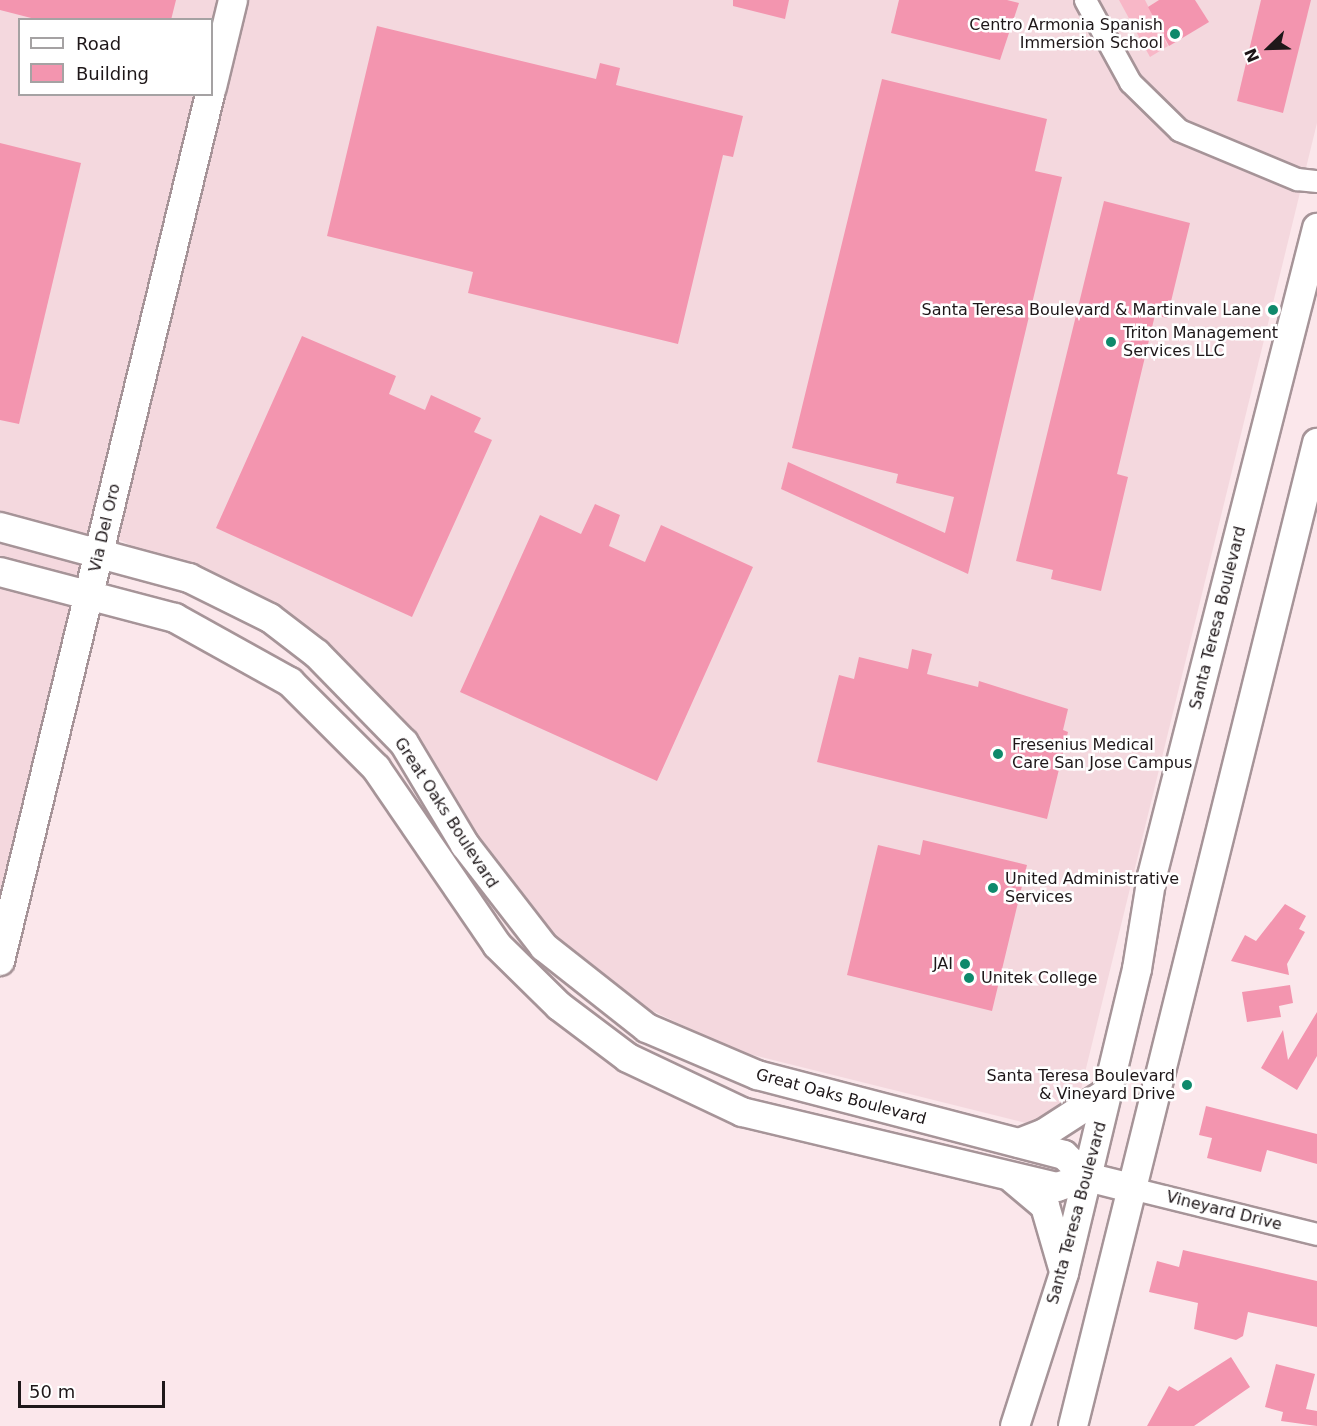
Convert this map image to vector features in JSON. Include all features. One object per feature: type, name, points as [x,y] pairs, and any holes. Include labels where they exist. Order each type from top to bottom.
[{"type":"main road","points":[[213,83],[233,0]]},
{"type":"main road","name":"Via Del Oro","points":[[0,961],[210,96]]},
{"type":"main road","name":"Santa Teresa Boulevard","points":[[1015,1426],[1064,1273],[1088,1178],[1137,969],[1152,876],[1317,228]]},
{"type":"main road","points":[[1073,1426],[1317,443]]},
{"type":"main road","name":"Great Oaks Boulevard","points":[[0,527],[100,551],[189,578],[270,618],[317,654],[404,743],[465,845],[544,947],[647,1028],[756,1076],[1064,1155],[1088,1178]]},
{"type":"main road","name":"Great Oaks Boulevard","points":[[0,572],[175,618],[290,682],[376,768],[496,945],[559,1006],[628,1058],[742,1112],[1057,1186],[1088,1178],[1131,1188]]},
{"type":"main road","points":[[1019,1143],[1043,1134],[1108,1092]]},
{"type":"main road","points":[[1009,1175],[1045,1206],[1064,1273]]},
{"type":"street","points":[[1085,0],[1130,82],[1179,130],[1297,179],[1317,181]]},
{"type":"street","name":"Vineyard Drive","points":[[1131,1188],[1317,1234]]},
{"type":"shaded area","points":[[0,0],[1317,0],[1317,123],[1070,1134],[737,1051],[596,984],[504,876],[401,715],[294,621],[115,538],[0,929]]},
{"type":"shaded area","points":[[1119,0],[1145,0],[1168,46],[1150,57]]},
{"type":"building","points":[[0,0],[176,0],[172,18],[31,18],[0,10]]},
{"type":"building","points":[[733,0],[789,0],[785,19],[733,6]]},
{"type":"building","points":[[899,0],[1007,0],[1019,3],[1000,60],[891,33]]},
{"type":"building","name":"Centro Armonia Spanish Immersion School","points":[[1159,0],[1195,0],[1209,22],[1169,46],[1148,7]]},
{"type":"building","points":[[1261,0],[1311,0],[1283,113],[1237,101]]},
{"type":"building","points":[[377,26],[596,79],[600,63],[620,68],[616,85],[743,116],[733,157],[723,155],[678,344],[468,293],[473,272],[327,236]]},
{"type":"building","points":[[882,79],[1047,119],[1035,171],[1062,177],[968,574],[781,489],[788,462],[945,533],[954,497],[896,483],[898,474],[792,448]]},
{"type":"building","points":[[0,143],[81,163],[19,424],[0,420]]},
{"type":"building","points":[[1104,201],[1190,223],[1167,318],[1155,315],[1117,474],[1128,477],[1101,591],[1051,579],[1053,570],[1016,561]]},
{"type":"building","points":[[302,336],[396,376],[389,394],[425,410],[431,395],[481,418],[474,432],[492,440],[412,617],[216,528]]},
{"type":"building","points":[[595,504],[620,515],[609,546],[645,562],[661,525],[753,567],[657,781],[460,692],[540,515],[581,534]]},
{"type":"building","points":[[912,649],[932,654],[927,674],[978,687],[979,681],[1068,709],[1063,730],[1068,732],[1047,819],[817,762],[839,675],[854,679],[859,657],[908,669]]},
{"type":"building","points":[[923,840],[1027,865],[992,1011],[847,975],[878,845],[920,855]]},
{"type":"building","points":[[1285,904],[1306,916],[1299,929],[1305,932],[1287,964],[1289,975],[1231,961],[1245,935],[1256,941]]},
{"type":"building","points":[[1290,985],[1293,1003],[1279,1006],[1281,1017],[1247,1022],[1242,992]]},
{"type":"building","points":[[1317,1012],[1317,1056],[1297,1090],[1261,1068],[1283,1030],[1288,1060]]},
{"type":"building","points":[[1206,1106],[1317,1134],[1317,1164],[1267,1150],[1261,1172],[1207,1158],[1212,1138],[1199,1135]]},
{"type":"building","points":[[1183,1250],[1317,1281],[1317,1327],[1248,1312],[1243,1336],[1236,1340],[1194,1329],[1198,1303],[1149,1292],[1157,1261],[1179,1267]]},
{"type":"building","points":[[1231,1357],[1250,1387],[1194,1426],[1147,1426],[1169,1386],[1178,1391]]},
{"type":"building","points":[[1276,1364],[1315,1374],[1306,1409],[1317,1411],[1317,1426],[1281,1421],[1283,1412],[1265,1407]]},
{"type":"place","name":"Centro Armonia Spanish Immersion School","points":[[1175,34]]},
{"type":"place","name":"Santa Teresa Boulevard & Martinvale Lane","points":[[1273,310]]},
{"type":"place","name":"Triton Management Services LLC","points":[[1111,342]]},
{"type":"place","name":"Fresenius Medical Care San Jose Campus","points":[[998,754]]},
{"type":"place","name":"United Administrative Services","points":[[993,888]]},
{"type":"place","name":"JAI","points":[[965,964]]},
{"type":"place","name":"Unitek College","points":[[969,978]]},
{"type":"place","name":"Santa Teresa Boulevard & Vineyard Drive","points":[[1187,1085]]}]
